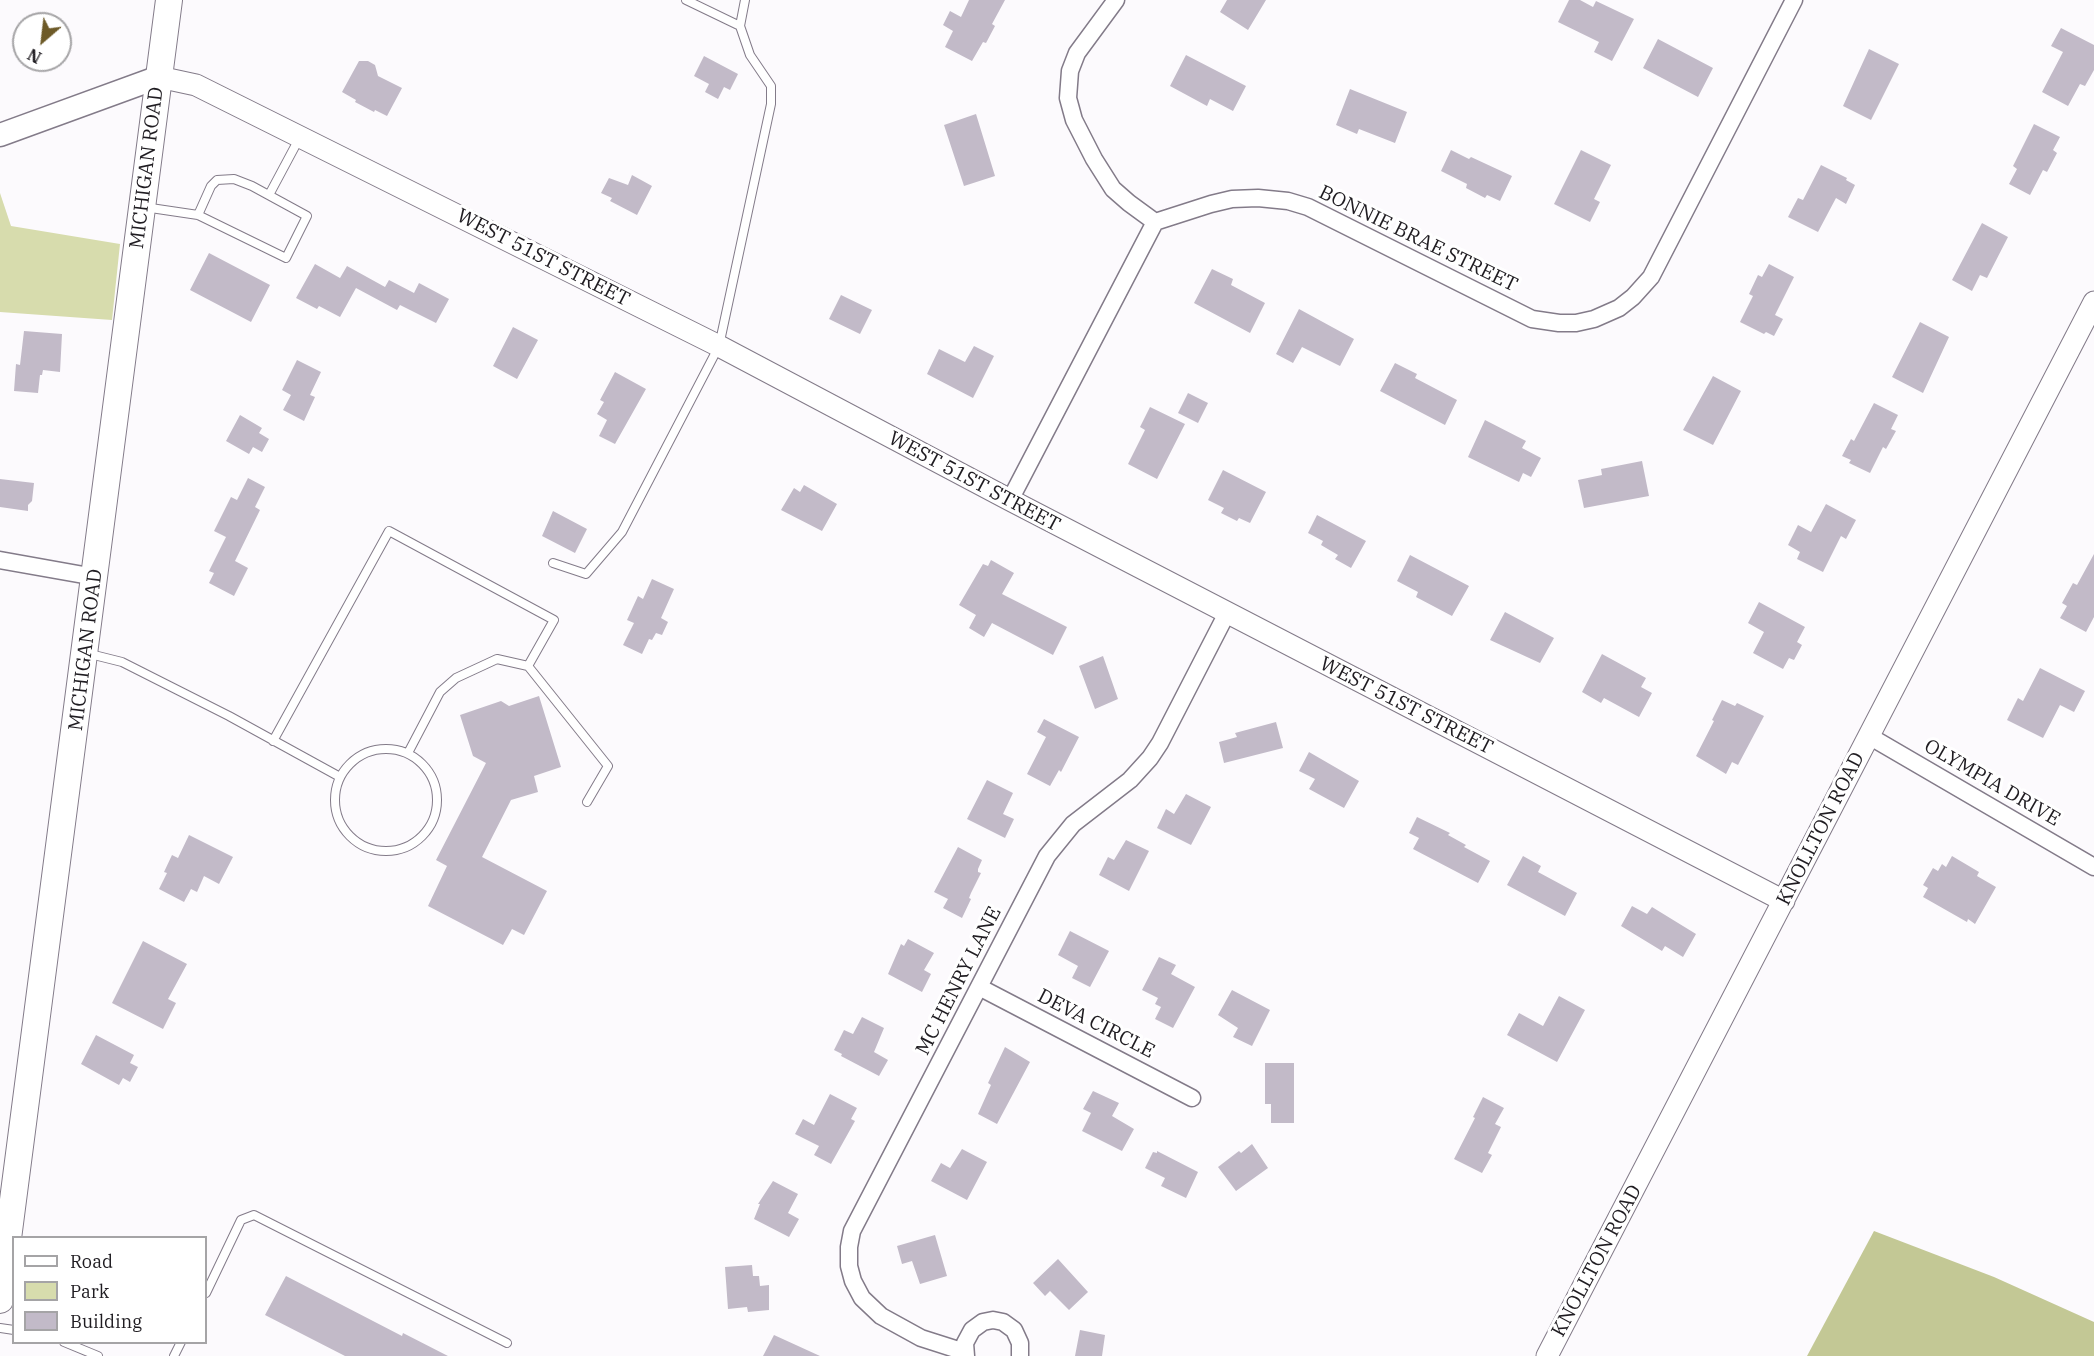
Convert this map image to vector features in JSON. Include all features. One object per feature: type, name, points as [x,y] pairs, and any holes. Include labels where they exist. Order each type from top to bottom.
[{"type":"main road","name":"MICHIGAN ROAD","points":[[0,1300],[170,0]]},
{"type":"main road","points":[[0,135],[159,76]]},
{"type":"street","points":[[1010,500],[1155,222],[1113,189],[1074,120],[1068,99],[1068,85],[1074,58],[1116,0]]},
{"type":"street","name":"BONNIE BRAE STREET","points":[[1155,222],[1232,199],[1258,198],[1288,201],[1323,213],[1532,319],[1576,323],[1594,319],[1619,308],[1633,297],[1651,277],[1790,2]]},
{"type":"street","name":"WEST 51ST STREET","points":[[159,76],[196,85],[719,346],[1010,500],[1784,901]]},
{"type":"street","name":"KNOLLTON ROAD","points":[[1547,1356],[2094,302]]},
{"type":"street","points":[[0,560],[95,577]]},
{"type":"street","name":"MC HENRY LANE","points":[[1020,1356],[1020,1343],[1014,1330],[1002,1322],[993,1320],[983,1322],[972,1329],[966,1338],[965,1354],[921,1338],[881,1316],[862,1298],[853,1281],[849,1266],[849,1247],[856,1222],[1053,846],[1073,824],[1130,780],[1150,758],[1227,613]]},
{"type":"street","name":"OLYMPIA DRIVE","points":[[1869,736],[2094,867]]},
{"type":"street","name":"DEVA CIRCLE","points":[[979,987],[1192,1098]]},
{"type":"lane","points":[[686,0],[740,26]]},
{"type":"lane","points":[[553,563],[586,574],[621,532],[719,346],[771,104],[771,86],[750,55],[740,26],[745,0]]},
{"type":"lane","points":[[269,195],[300,137]]},
{"type":"lane","points":[[142,207],[198,215],[286,258],[307,216],[234,179],[217,180],[211,186],[198,215]]},
{"type":"lane","points":[[273,741],[389,531],[554,620],[528,666]]},
{"type":"lane","points":[[85,653],[122,662],[229,716],[340,777]]},
{"type":"lane","points":[[408,753],[440,692],[456,678],[497,659],[528,666],[608,766],[587,802]]},
{"type":"lane","points":[[384,749],[408,753],[422,763],[432,777],[437,794],[436,811],[430,827],[418,840],[403,849],[386,851],[369,849],[354,840],[342,827],[335,811],[335,793],[340,777],[349,764],[362,754],[384,749]]},
{"type":"lane","points":[[207,1291],[241,1220],[254,1215],[507,1343]]},
{"type":"lane","points":[[69,1344],[98,1356]]},
{"type":"green space","points":[[0,193],[11,226],[120,244],[112,320],[0,312]]},
{"type":"green space","points":[[1874,1231],[1994,1277],[2094,1322],[2094,1356],[1807,1356]]},
{"type":"building","points":[[969,0],[1005,0],[992,24],[995,26],[986,43],[983,42],[972,61],[945,47],[953,31],[943,25],[950,11],[961,17]]},
{"type":"building","points":[[1227,0],[1266,0],[1248,30],[1220,12]]},
{"type":"building","points":[[1569,0],[1580,0],[1593,7],[1596,1],[1634,19],[1612,61],[1594,52],[1599,42],[1558,22]]},
{"type":"building","points":[[2061,28],[2094,45],[2094,70],[2085,86],[2080,84],[2068,106],[2042,92],[2063,52],[2051,46]]},
{"type":"building","points":[[1658,39],[1713,68],[1698,97],[1643,68]]},
{"type":"building","points":[[1869,49],[1899,64],[1871,120],[1843,106]]},
{"type":"building","points":[[1186,55],[1246,86],[1233,111],[1210,99],[1207,106],[1170,86]]},
{"type":"building","points":[[704,56],[738,74],[730,90],[724,87],[718,99],[705,92],[709,84],[694,76]]},
{"type":"building","points":[[359,61],[368,61],[375,65],[378,76],[402,88],[387,116],[355,102],[356,100],[342,92]]},
{"type":"building","points":[[1350,89],[1407,112],[1395,143],[1359,129],[1357,134],[1336,125]]},
{"type":"building","points":[[976,114],[995,176],[964,186],[944,125]]},
{"type":"building","points":[[2034,124],[2060,137],[2053,150],[2057,153],[2047,172],[2043,170],[2030,195],[2009,184],[2017,169],[2013,166]]},
{"type":"building","points":[[1451,150],[1512,176],[1500,201],[1487,195],[1485,198],[1466,188],[1467,184],[1441,171]]},
{"type":"building","points":[[1581,150],[1611,165],[1594,199],[1600,202],[1590,222],[1554,204]]},
{"type":"building","points":[[1821,165],[1847,178],[1846,180],[1855,185],[1846,204],[1836,198],[1818,232],[1788,217],[1798,198],[1803,200]]},
{"type":"building","points":[[632,175],[652,186],[637,215],[610,201],[612,198],[601,193],[609,178],[628,185]]},
{"type":"building","points":[[1982,223],[2008,237],[1987,278],[1980,275],[1972,291],[1952,280]]},
{"type":"building","points":[[209,253],[270,285],[251,322],[190,290]]},
{"type":"building","points":[[315,264],[340,278],[347,266],[385,287],[389,280],[414,293],[419,283],[449,299],[436,323],[400,305],[397,310],[356,288],[340,317],[296,298]]},
{"type":"building","points":[[1769,264],[1794,277],[1775,315],[1783,319],[1774,336],[1766,332],[1764,334],[1740,322],[1753,296],[1749,294],[1758,275],[1762,277]]},
{"type":"building","points":[[1212,269],[1233,279],[1231,285],[1265,303],[1250,333],[1194,303]]},
{"type":"building","points":[[841,295],[872,310],[860,334],[829,319]]},
{"type":"building","points":[[1299,309],[1354,339],[1340,366],[1302,347],[1293,363],[1276,354]]},
{"type":"building","points":[[1920,322],[1949,337],[1923,393],[1892,377]]},
{"type":"building","points":[[513,327],[538,340],[517,379],[493,366]]},
{"type":"building","points":[[24,331],[62,334],[60,372],[43,370],[40,375],[38,393],[14,391],[16,364],[20,365]]},
{"type":"building","points":[[974,346],[994,356],[973,398],[927,374],[939,349],[965,362]]},
{"type":"building","points":[[297,360],[321,372],[310,395],[315,397],[304,421],[283,410],[291,395],[282,390]]},
{"type":"building","points":[[1395,363],[1417,374],[1415,378],[1457,400],[1445,425],[1380,391]]},
{"type":"building","points":[[615,372],[646,389],[615,444],[599,436],[607,420],[597,414],[604,402],[600,400]]},
{"type":"building","points":[[1713,376],[1741,391],[1713,445],[1683,430]]},
{"type":"building","points":[[1188,393],[1208,403],[1198,423],[1178,413]]},
{"type":"building","points":[[1874,403],[1898,415],[1891,429],[1896,431],[1886,449],[1883,447],[1870,473],[1849,463],[1851,460],[1842,456],[1851,439],[1854,441]]},
{"type":"building","points":[[1150,407],[1185,424],[1157,479],[1128,464],[1145,430],[1140,427]]},
{"type":"building","points":[[240,415],[262,428],[259,433],[269,439],[262,452],[253,447],[249,454],[226,441]]},
{"type":"building","points":[[1485,420],[1526,441],[1522,448],[1541,458],[1531,477],[1523,473],[1519,482],[1468,457]]},
{"type":"building","points":[[1642,461],[1649,496],[1584,508],[1578,480],[1602,475],[1601,469]]},
{"type":"building","points":[[1223,470],[1266,492],[1250,523],[1239,518],[1237,521],[1221,513],[1224,508],[1208,500]]},
{"type":"building","points":[[248,478],[265,487],[255,507],[260,510],[235,561],[248,568],[234,596],[209,583],[214,573],[209,571],[226,537],[214,531],[231,497],[237,500]]},
{"type":"building","points":[[0,479],[34,483],[32,501],[28,505],[28,511],[0,507]]},
{"type":"building","points":[[804,485],[837,504],[822,531],[781,510],[794,488],[800,492]]},
{"type":"building","points":[[1826,504],[1856,520],[1846,539],[1841,536],[1823,572],[1797,559],[1800,552],[1788,545],[1798,525],[1811,532]]},
{"type":"building","points":[[553,511],[587,529],[575,553],[542,536]]},
{"type":"building","points":[[1317,515],[1366,541],[1351,568],[1335,559],[1338,555],[1321,545],[1323,541],[1308,533]]},
{"type":"building","points":[[2094,554],[2094,617],[2086,632],[2060,618],[2067,606],[2062,603],[2073,583],[2077,585]]},
{"type":"building","points":[[1410,555],[1469,586],[1452,616],[1416,597],[1418,592],[1397,581]]},
{"type":"building","points":[[991,560],[1014,573],[1002,594],[1067,627],[1053,655],[992,623],[984,637],[969,628],[976,615],[959,605],[983,564],[988,566]]},
{"type":"building","points":[[652,579],[674,589],[661,618],[668,622],[662,635],[656,633],[652,640],[649,639],[642,654],[623,645],[634,623],[627,620],[638,596],[643,599]]},
{"type":"building","points":[[1759,602],[1805,627],[1797,642],[1802,645],[1794,660],[1789,658],[1783,669],[1753,653],[1764,632],[1748,623]]},
{"type":"building","points":[[1505,612],[1554,638],[1540,663],[1490,640]]},
{"type":"building","points":[[1602,654],[1646,678],[1641,687],[1652,693],[1639,717],[1604,698],[1601,703],[1582,692]]},
{"type":"building","points":[[1103,656],[1118,699],[1095,709],[1079,666]]},
{"type":"building","points":[[2040,668],[2085,691],[2074,712],[2060,705],[2043,738],[2007,720],[2018,698],[2023,701]]},
{"type":"building","points":[[539,696],[561,767],[534,776],[538,792],[511,800],[482,857],[547,891],[524,935],[512,929],[503,945],[428,906],[447,866],[436,860],[486,763],[473,756],[460,715],[501,701],[509,706]]},
{"type":"building","points":[[1722,700],[1735,706],[1737,703],[1764,716],[1738,765],[1732,762],[1726,774],[1696,756]]},
{"type":"building","points":[[1044,719],[1079,737],[1061,772],[1059,770],[1050,786],[1027,774],[1046,737],[1037,732]]},
{"type":"building","points":[[1276,722],[1283,748],[1224,763],[1219,742],[1237,737],[1235,733]]},
{"type":"building","points":[[1309,752],[1359,781],[1344,808],[1309,789],[1315,779],[1299,771]]},
{"type":"building","points":[[987,780],[1013,793],[1003,814],[1014,819],[1005,838],[967,819]]},
{"type":"building","points":[[1186,794],[1211,807],[1191,845],[1157,828],[1166,809],[1174,814]]},
{"type":"building","points":[[1417,817],[1450,833],[1448,835],[1466,845],[1464,847],[1490,861],[1478,883],[1413,849],[1419,838],[1409,833]]},
{"type":"building","points":[[189,835],[233,857],[219,884],[204,876],[197,892],[191,889],[184,902],[159,889],[172,855],[178,858]]},
{"type":"building","points":[[1126,840],[1149,851],[1129,891],[1099,875],[1108,857],[1114,860]]},
{"type":"building","points":[[958,847],[982,860],[978,869],[981,873],[962,918],[943,908],[948,899],[934,892]]},
{"type":"building","points":[[1523,856],[1541,866],[1538,872],[1577,893],[1565,916],[1507,885]]},
{"type":"building","points":[[1952,856],[1979,872],[1977,876],[1996,887],[1975,924],[1968,919],[1967,922],[1923,897],[1928,888],[1923,885],[1933,868],[1938,871],[1942,864],[1946,867]]},
{"type":"building","points":[[1632,906],[1647,914],[1652,907],[1696,934],[1683,957],[1665,946],[1662,951],[1621,926]]},
{"type":"building","points":[[1070,931],[1109,951],[1090,987],[1072,978],[1078,966],[1058,955]]},
{"type":"building","points":[[908,939],[934,953],[924,970],[931,974],[922,992],[888,974],[901,944],[904,946]]},
{"type":"building","points":[[143,941],[187,964],[168,999],[176,1003],[163,1029],[112,1003]]},
{"type":"building","points":[[1159,957],[1176,965],[1171,974],[1195,987],[1173,1028],[1155,1019],[1161,1007],[1155,1004],[1158,998],[1142,990]]},
{"type":"building","points":[[1232,990],[1270,1010],[1252,1046],[1233,1037],[1238,1028],[1218,1015]]},
{"type":"building","points":[[1559,996],[1585,1010],[1557,1062],[1507,1035],[1519,1013],[1543,1026]]},
{"type":"building","points":[[862,1017],[884,1028],[874,1052],[888,1060],[879,1076],[834,1050],[844,1030],[853,1034]]},
{"type":"building","points":[[96,1035],[134,1055],[130,1063],[138,1067],[130,1082],[123,1078],[119,1085],[81,1064]]},
{"type":"building","points":[[1005,1047],[1030,1062],[997,1124],[978,1114],[991,1085],[988,1083]]},
{"type":"building","points":[[1265,1063],[1294,1063],[1294,1123],[1271,1123],[1271,1104],[1265,1104]]},
{"type":"building","points":[[1093,1091],[1119,1103],[1112,1116],[1134,1129],[1122,1151],[1082,1131],[1091,1113],[1083,1109]]},
{"type":"building","points":[[830,1094],[857,1108],[851,1119],[855,1121],[831,1164],[814,1155],[819,1146],[795,1134],[803,1119],[814,1125]]},
{"type":"building","points":[[1483,1097],[1504,1108],[1495,1124],[1501,1127],[1488,1153],[1492,1155],[1482,1173],[1454,1159]]},
{"type":"building","points":[[1252,1144],[1268,1168],[1236,1191],[1218,1167]]},
{"type":"building","points":[[962,1149],[987,1162],[967,1200],[931,1181],[941,1163],[950,1168]]},
{"type":"building","points":[[1157,1151],[1198,1172],[1186,1198],[1161,1186],[1165,1178],[1145,1168],[1153,1152],[1157,1153]]},
{"type":"building","points":[[773,1181],[798,1194],[788,1213],[799,1219],[789,1237],[754,1219],[760,1204],[758,1204]]},
{"type":"building","points":[[935,1235],[947,1276],[920,1284],[912,1261],[902,1264],[897,1246]]},
{"type":"building","points":[[1058,1259],[1088,1292],[1069,1310],[1050,1291],[1045,1296],[1033,1283]]},
{"type":"building","points":[[752,1265],[753,1276],[759,1276],[760,1286],[769,1285],[769,1310],[748,1312],[747,1307],[728,1309],[725,1267]]},
{"type":"building","points":[[286,1276],[402,1336],[403,1333],[448,1356],[345,1356],[265,1315]]},
{"type":"building","points":[[1080,1330],[1105,1335],[1102,1356],[1075,1356]]},
{"type":"building","points":[[774,1335],[820,1356],[763,1356]]}]
